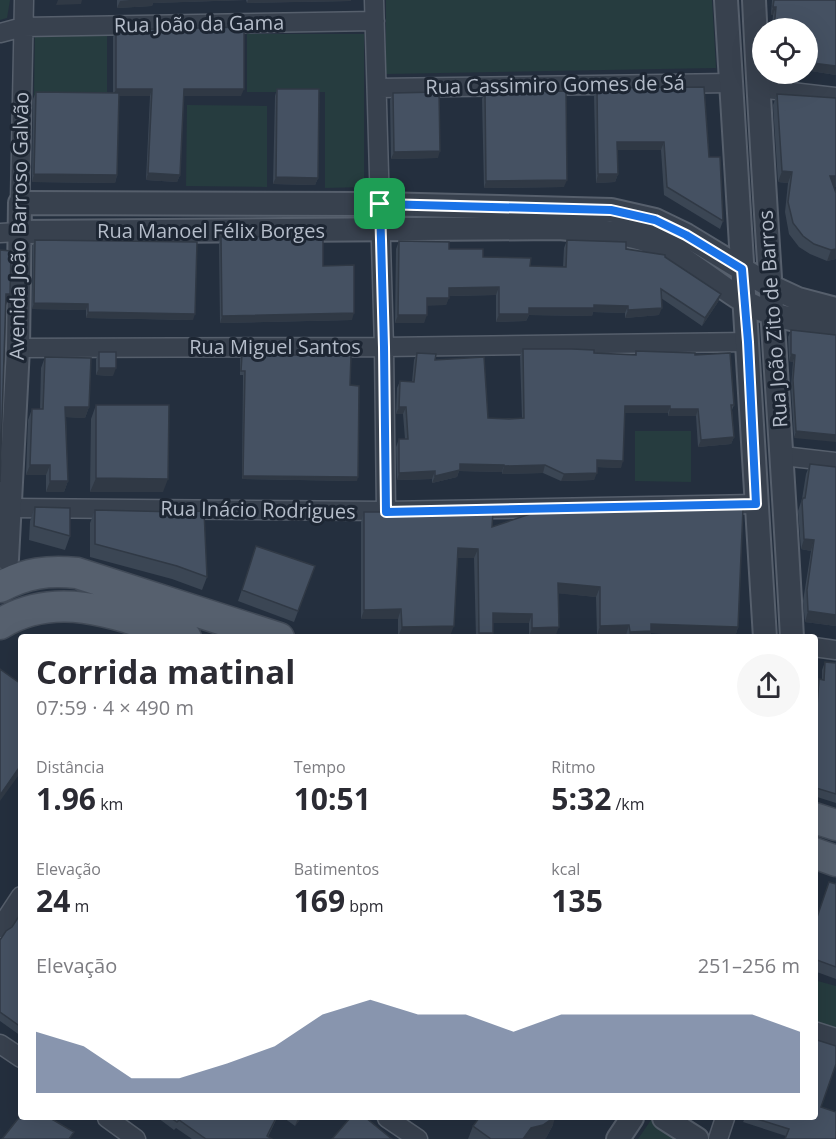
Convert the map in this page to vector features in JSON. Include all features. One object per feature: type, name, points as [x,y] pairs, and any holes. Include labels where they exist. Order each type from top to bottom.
[{"type":"main road","points":[[7,570],[77,573],[267,634]]},
{"type":"main road","points":[[0,624],[31,611],[56,606],[84,606],[121,615],[175,634]]},
{"type":"main road","points":[[818,819],[836,825]]},
{"type":"street","name":"Avenida João Barroso Galvão","points":[[7,570],[18,348],[10,233],[20,203],[24,0]]},
{"type":"street","points":[[374,0],[378,88],[386,512]]},
{"type":"street","name":"Rua João Zito de Barros","points":[[726,0],[765,634]]},
{"type":"street","name":"Rua João Zito de Barros","points":[[754,0],[770,286],[783,456],[792,634]]},
{"type":"street","name":"Rua João da Gama","points":[[22,27],[375,21]]},
{"type":"street","points":[[0,33],[22,27]]},
{"type":"street","name":"Rua Cassimiro Gomes de Sá","points":[[378,88],[731,83]]},
{"type":"street","points":[[758,88],[836,97]]},
{"type":"street","name":"Rua Manoel Félix Borges","points":[[20,203],[380,204],[611,210],[655,220],[686,235],[770,286],[798,299],[836,309]]},
{"type":"street","name":"Rua Manoel Félix Borges","points":[[10,233],[560,228],[641,238],[666,249],[744,301],[772,314],[836,329]]},
{"type":"street","name":"Rua Miguel Santos","points":[[18,348],[384,347],[748,342]]},
{"type":"street","points":[[783,456],[836,462]]},
{"type":"street","name":"Rua Inácio Rodrigues","points":[[11,508],[386,512],[756,504]]},
{"type":"street","points":[[818,648],[836,650]]},
{"type":"street","points":[[0,928],[18,901]]},
{"type":"street","points":[[818,1032],[836,1038]]},
{"type":"street","points":[[0,1044],[18,1056]]},
{"type":"street","points":[[109,1120],[136,1139]]},
{"type":"street","points":[[390,1120],[418,1139]]},
{"type":"street","points":[[618,1139],[631,1120]]},
{"type":"street","points":[[667,1120],[697,1139]]},
{"type":"street","points":[[718,1139],[724,1120]]},
{"type":"green space","points":[[0,0],[10,0],[7,18],[0,20]]},
{"type":"green space","points":[[386,0],[712,0],[716,68],[386,74]]},
{"type":"green space","points":[[35,33],[107,33],[107,96],[34,96]]},
{"type":"green space","points":[[247,34],[364,34],[364,187],[325,188],[325,92],[247,92]]},
{"type":"green space","points":[[187,105],[267,106],[267,187],[186,186]]},
{"type":"green space","points":[[635,431],[691,431],[691,482],[635,481]]},
{"type":"green space","points":[[818,981],[836,986],[836,1030],[818,1025]]},
{"type":"green space","points":[[651,1120],[680,1139],[638,1139]]},
{"type":"building","points":[[774,0],[836,0],[836,66],[818,64],[818,18],[775,18],[776,7],[773,7]]},
{"type":"building","points":[[244,27],[244,89],[184,89],[180,175],[148,173],[152,89],[116,89],[116,30]]},
{"type":"building","points":[[704,87],[709,157],[720,157],[723,221],[667,187],[664,142],[617,142],[618,174],[598,174],[597,88]]},
{"type":"building","points":[[277,89],[319,89],[318,178],[276,177]]},
{"type":"building","points":[[566,91],[567,180],[486,181],[485,92]]},
{"type":"building","points":[[36,92],[119,93],[117,175],[34,174]]},
{"type":"building","points":[[439,92],[440,151],[394,152],[393,93]]},
{"type":"building","points":[[777,94],[836,98],[836,176],[830,176],[836,193],[836,249],[831,250],[814,244],[803,236],[793,223],[788,202],[792,172],[782,171]]},
{"type":"building","points":[[323,236],[323,266],[354,265],[354,313],[222,316],[221,237]]},
{"type":"building","points":[[35,240],[197,242],[195,314],[88,312],[88,304],[34,303]]},
{"type":"building","points":[[567,240],[626,242],[626,249],[665,255],[721,294],[705,318],[661,289],[662,308],[628,310],[628,306],[594,305],[594,308],[529,308],[529,314],[499,314],[499,287],[449,288],[449,298],[427,298],[427,315],[398,315],[399,241],[449,242],[449,249],[483,249],[483,257],[531,258],[530,266],[566,267]]},
{"type":"building","points":[[0,250],[11,251],[10,294],[6,294],[0,482]]},
{"type":"building","points":[[791,330],[836,335],[836,435],[796,431],[793,380],[795,355],[791,354]]},
{"type":"building","points":[[523,349],[594,350],[594,353],[636,355],[636,351],[695,353],[695,355],[730,353],[734,437],[701,440],[698,409],[670,409],[670,406],[625,406],[623,461],[597,460],[597,473],[564,474],[545,465],[460,464],[460,470],[435,476],[435,471],[399,473],[399,439],[408,439],[406,407],[399,407],[400,381],[414,382],[417,353],[436,354],[435,360],[484,357],[488,418],[509,419],[524,418]]},
{"type":"building","points":[[99,352],[116,352],[116,368],[99,368]]},
{"type":"building","points":[[242,355],[351,355],[350,385],[359,386],[358,477],[243,476],[245,371],[241,371]]},
{"type":"building","points":[[45,357],[91,358],[89,407],[65,407],[68,481],[50,481],[50,465],[30,465],[32,409],[43,409]]},
{"type":"building","points":[[96,405],[169,405],[168,479],[96,478]]},
{"type":"building","points":[[810,464],[836,467],[836,615],[808,611],[807,590],[814,540],[804,539],[802,501],[805,498]]},
{"type":"building","points":[[35,507],[70,508],[70,536],[34,526]]},
{"type":"building","points":[[743,508],[738,627],[651,624],[651,631],[630,632],[629,625],[600,626],[600,587],[558,583],[559,627],[532,628],[532,614],[493,613],[493,633],[479,633],[478,549],[458,548],[454,626],[402,627],[401,609],[364,610],[364,512],[433,512],[470,515],[471,511],[493,512],[492,527],[536,512],[563,511],[563,509]]},
{"type":"building","points":[[95,510],[204,511],[207,577],[177,566],[95,544]]},
{"type":"building","points":[[256,546],[315,566],[298,611],[242,590]]},
{"type":"building","points":[[825,662],[836,663],[836,794],[818,789],[818,693],[819,679],[824,680]]},
{"type":"building","points":[[0,669],[18,682],[18,769],[0,795]]},
{"type":"building","points":[[829,882],[836,884],[836,967],[818,960],[818,914]]},
{"type":"building","points":[[18,918],[18,1025],[0,1012],[0,940]]},
{"type":"building","points":[[818,1040],[836,1046],[836,1064],[821,1107],[836,1112],[836,1139],[785,1139],[789,1129],[760,1120],[818,1120]]},
{"type":"building","points":[[18,1119],[53,1120],[74,1132],[69,1139],[2,1139]]},
{"type":"building","points":[[179,1120],[275,1120],[267,1136],[272,1139],[206,1139]]},
{"type":"building","points":[[348,1120],[368,1120],[392,1139],[332,1139]]},
{"type":"building","points":[[478,1120],[550,1120],[543,1125],[531,1128],[523,1139],[491,1139],[473,1126]]},
{"type":"route","points":[[380,204],[611,210],[655,220],[686,235],[742,269],[756,504],[386,512],[380,204]]}]
